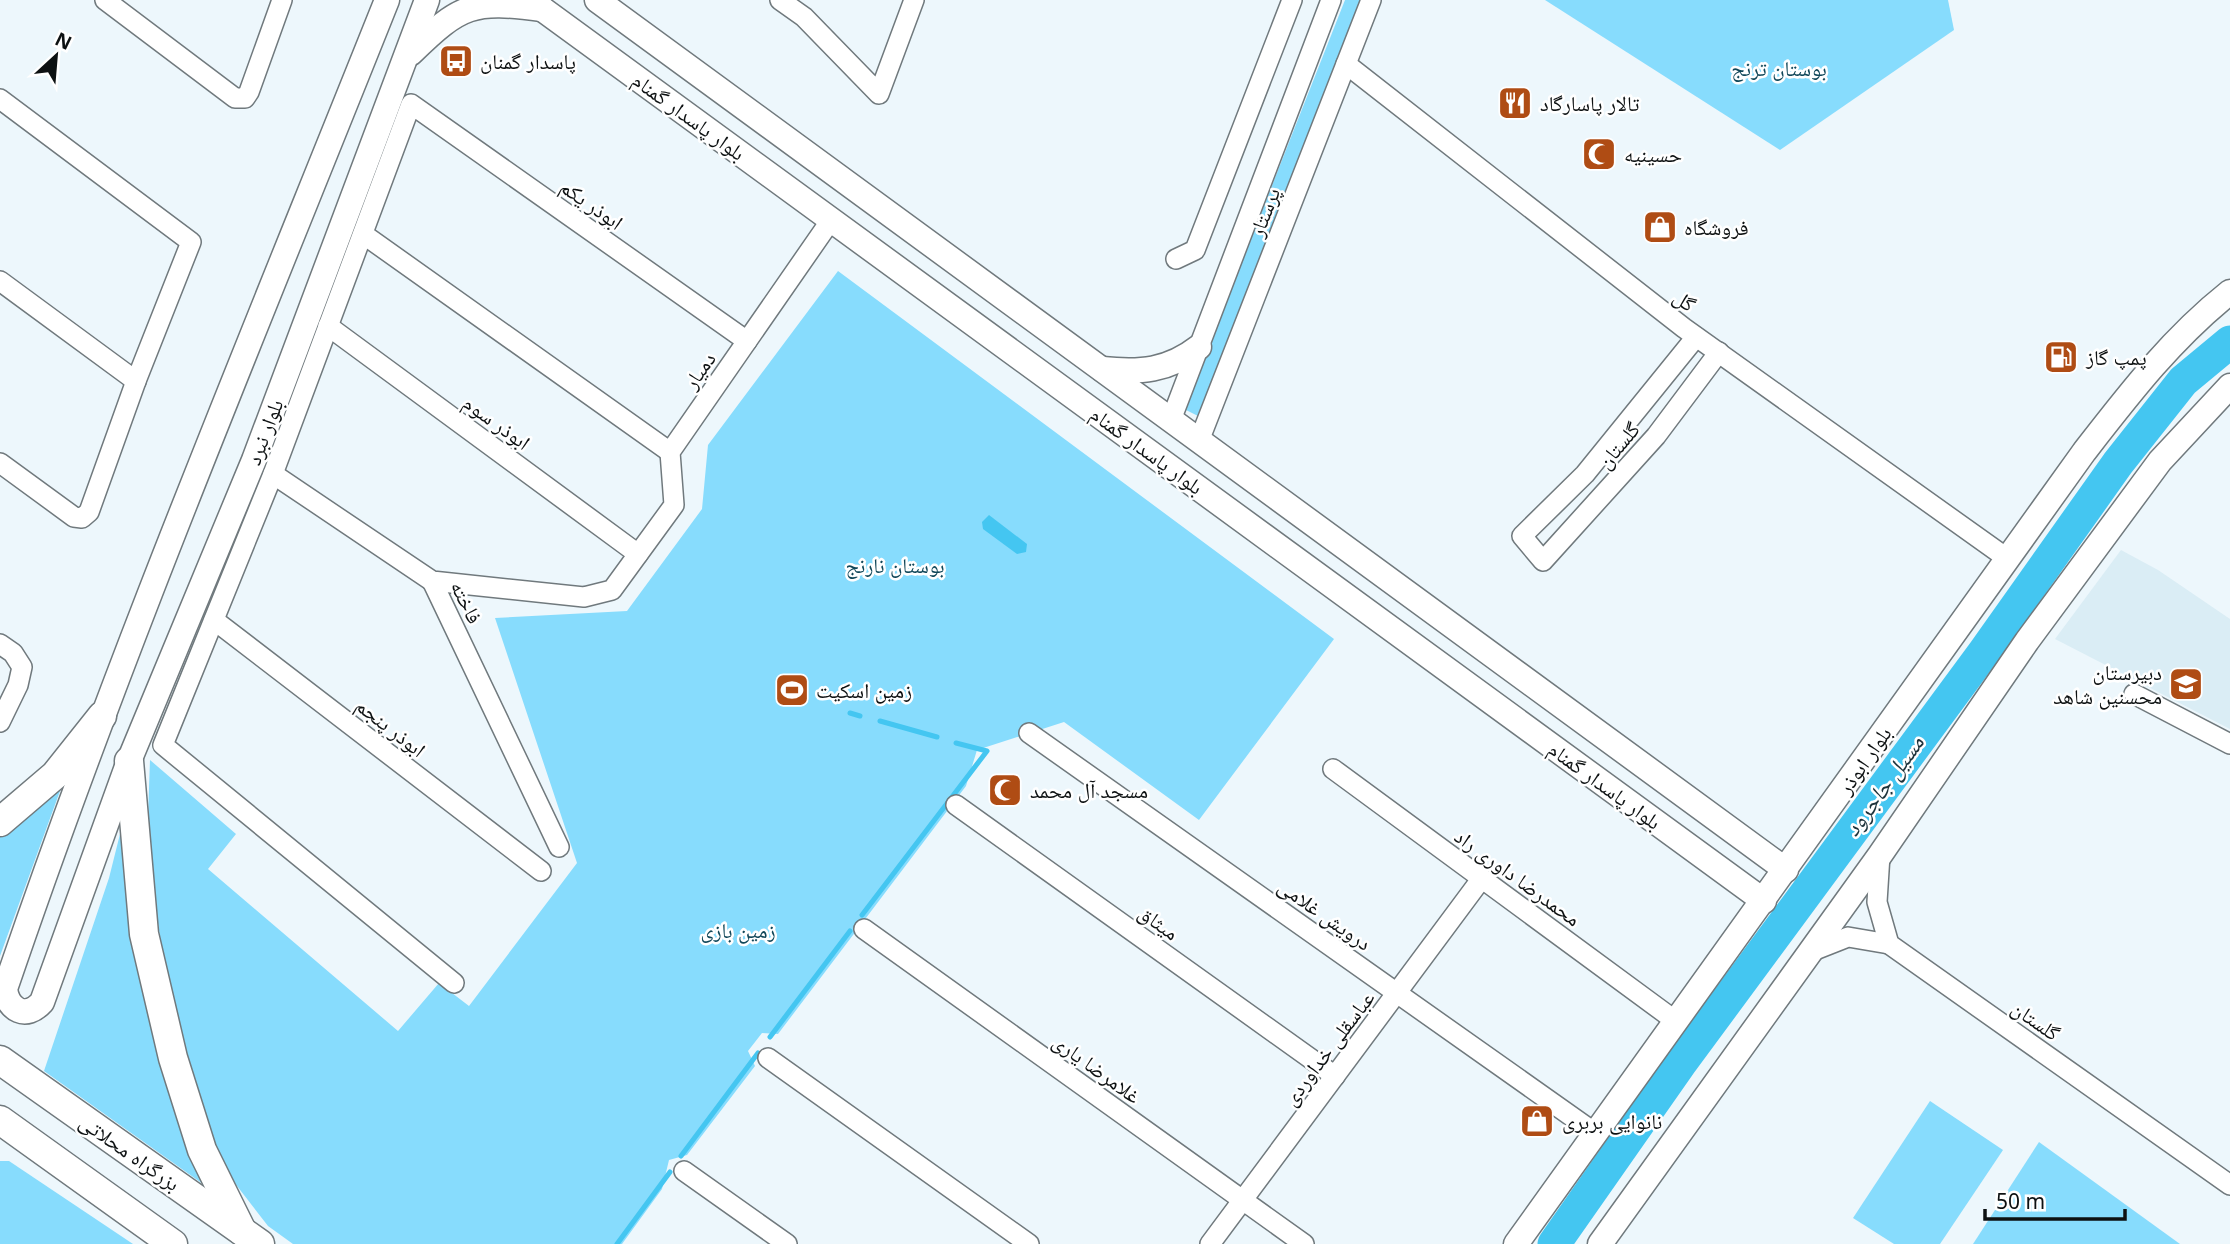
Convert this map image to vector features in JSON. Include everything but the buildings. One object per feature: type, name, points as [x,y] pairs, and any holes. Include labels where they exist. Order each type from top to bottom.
[{"type":"highway","points":[[0,822],[55,775],[102,716]]},
{"type":"highway","points":[[129,761],[144,934],[173,1058],[202,1150],[251,1237]]},
{"type":"highway","name":"بزرگراه محلاتی","points":[[0,1060],[251,1237]]},
{"type":"highway","points":[[0,1120],[173,1244]]},
{"type":"main road","points":[[369,0],[371,40]]},
{"type":"main road","points":[[93,862],[76,887],[69,892],[58,891],[52,883],[53,848],[102,716],[387,0]]},
{"type":"main road","name":"بلوار نبرد","points":[[53,848],[5,989],[6,1000],[13,1009],[24,1013],[35,1011],[42,1002],[129,761],[254,460],[427,0]]},
{"type":"main road","name":"بلوار پاسدار گمنام","points":[[597,0],[1102,369],[1204,429],[1786,870]]},
{"type":"main road","points":[[405,58],[453,14],[497,2],[536,4]]},
{"type":"main road","name":"بلوار پاسدار گمنام","points":[[536,4],[1764,901]]},
{"type":"main road","name":"بلوار ابوذر","points":[[1516,1244],[2008,559],[2150,366],[2203,313],[2230,292]]},
{"type":"main road","points":[[1102,369],[1137,372],[1164,368],[1199,347]]},
{"type":"main road","points":[[1600,1244],[1880,855],[2027,641],[2152,473],[2230,386]]},
{"type":"street","points":[[105,0],[235,99],[245,98],[249,92],[282,0]]},
{"type":"street","points":[[780,0],[804,17],[879,94],[914,0]]},
{"type":"street","points":[[1176,259],[1195,250],[1293,0]]},
{"type":"street","name":"پرستار","points":[[1174,413],[1331,0]]},
{"type":"street","name":"پرستار","points":[[1204,429],[1371,0]]},
{"type":"street","name":"گل","points":[[1346,64],[1696,337],[2008,559]]},
{"type":"street","points":[[0,99],[191,243],[135,381],[89,512],[82,518],[74,517],[0,463]]},
{"type":"street","name":"ابوذر یکم","points":[[363,234],[411,104],[747,341]]},
{"type":"street","name":"دمیار","points":[[670,452],[831,220]]},
{"type":"street","points":[[454,983],[163,745],[273,474],[363,234],[670,452],[674,505],[638,555]]},
{"type":"street","points":[[0,281],[135,381]]},
{"type":"street","name":"ابوذر سوم","points":[[328,326],[638,555]]},
{"type":"street","name":"گلستان","points":[[1696,337],[1585,474],[1522,537],[1543,561],[1647,446],[1719,352]]},
{"type":"street","points":[[273,474],[432,581]]},
{"type":"street","name":"فاخته","points":[[432,581],[584,597],[612,590],[638,555]]},
{"type":"street","name":"فاخته","points":[[432,581],[559,847]]},
{"type":"street","name":"ابوذر پنجم","points":[[214,620],[541,871]]},
{"type":"street","points":[[0,644],[13,653],[22,667],[18,685],[0,722]]},
{"type":"street","points":[[2134,694],[2230,744]]},
{"type":"street","name":"درویش غلامی","points":[[1029,733],[1595,1133]]},
{"type":"street","name":"محمدرضا داوری راد","points":[[1333,769],[1676,1022]]},
{"type":"street","name":"میثاق","points":[[956,805],[1335,1076]]},
{"type":"street","points":[[1810,953],[1848,937],[1889,944],[1877,902],[1880,855]]},
{"type":"street","name":"عباسقلی خداوردی","points":[[1210,1244],[1482,878]]},
{"type":"street","name":"غلامرضا یاری","points":[[864,929],[1304,1244]]},
{"type":"street","name":"گلستان","points":[[1889,944],[2230,1185]]},
{"type":"street","points":[[768,1058],[1029,1244]]},
{"type":"street","points":[[684,1171],[787,1244]]},
{"type":"shaded area","points":[[989,515],[1027,544],[1026,552],[1017,554],[983,529],[982,522]]},
{"type":"shaded area","name":"دبیرستان محسنین شاهد","points":[[2121,550],[2158,570],[2230,619],[2230,729],[2055,639]]},
{"type":"green space","points":[[1345,0],[1363,0],[1200,417],[1184,409]]},
{"type":"green space","name":"بوستان ترنج","points":[[1545,0],[1948,0],[1954,30],[1780,150]]},
{"type":"green space","name":"بوستان نارنج","points":[[838,271],[1334,639],[1199,820],[1064,722],[977,750],[966,786],[778,1034],[762,1033],[748,1051],[755,1066],[687,1155],[669,1160],[662,1189],[622,1244],[293,1244],[268,1226],[220,1164],[204,1131],[167,986],[147,846],[150,760],[236,834],[208,869],[398,1031],[439,983],[469,1006],[577,863],[495,618],[627,611],[702,509],[708,445]]},
{"type":"green space","points":[[64,780],[0,956],[0,837],[37,809]]},
{"type":"green space","points":[[126,810],[123,859],[129,912],[156,1042],[190,1155],[210,1189],[44,1071],[109,878]]},
{"type":"green space","points":[[1930,1101],[2003,1150],[1940,1244],[1894,1244],[1853,1218]]},
{"type":"green space","points":[[2039,1142],[2180,1244],[1973,1244]]},
{"type":"green space","points":[[0,1161],[9,1161],[133,1244],[0,1244]]},
{"type":"waterway","name":"مسیل جاجرود","points":[[1554,1244],[1680,1064],[1984,652],[2118,463],[2183,381],[2230,342]]},
{"type":"waterway","points":[[850,713],[860,716]]},
{"type":"waterway","points":[[880,721],[937,737]]},
{"type":"waterway","points":[[862,915],[987,751],[956,743]]},
{"type":"waterway","points":[[770,1037],[850,931]]},
{"type":"waterway","points":[[681,1156],[758,1053]]},
{"type":"waterway","points":[[617,1244],[670,1172]]},
{"type":"place","name":"پاسدار گمنان","points":[[456,61]]},
{"type":"place","name":"تالار پاسارگاد","points":[[1515,103]]},
{"type":"place","name":"حسینیه","points":[[1599,154]]},
{"type":"place","name":"فروشگاه","points":[[1660,227]]},
{"type":"place","name":"پمپ گاز","points":[[2061,357]]},
{"type":"place","name":"دبیرستان محسنین شاهد","points":[[2186,684]]},
{"type":"place","name":"زمین اسکیت","points":[[792,690]]},
{"type":"place","name":"مسجد آل محمد","points":[[1005,790]]},
{"type":"place","name":"نانوایی بربری","points":[[1537,1121]]},
{"type":"park label","name":"زمین بازی","points":[[738,930]]}]
